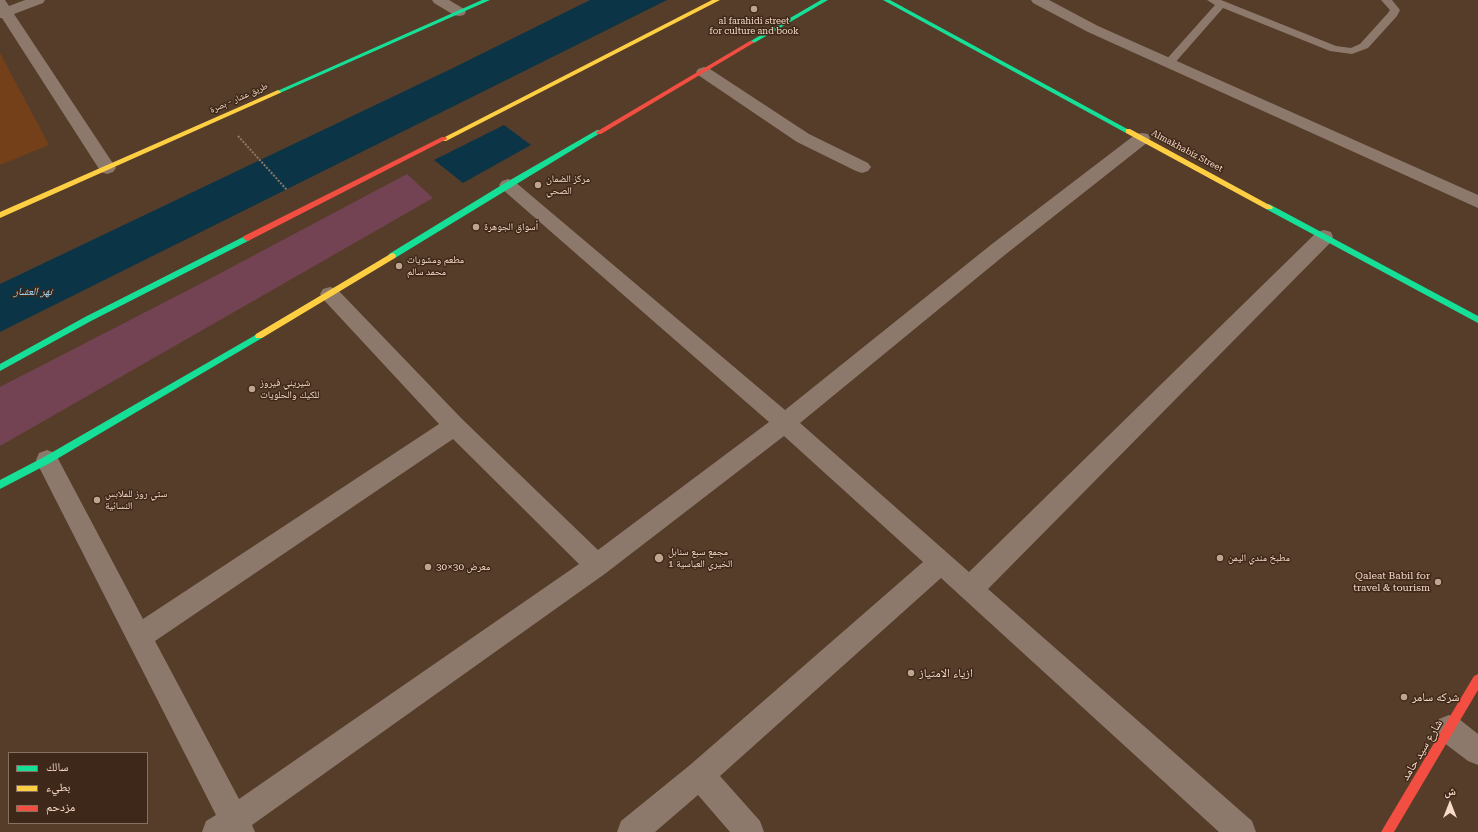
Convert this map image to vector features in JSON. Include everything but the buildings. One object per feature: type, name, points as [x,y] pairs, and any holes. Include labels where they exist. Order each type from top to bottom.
[{"type":"street","points":[[38,0],[2,9],[107,168]]},
{"type":"street","points":[[439,0],[459,12]]},
{"type":"street","name":"طريق عشار - بصرة","points":[[0,215],[487,0]]},
{"type":"street","points":[[0,368],[95,316],[717,0]]},
{"type":"street","points":[[0,485],[47,460],[330,294],[508,185],[825,0]]},
{"type":"street","name":"Almakhabiz Street","points":[[886,0],[1478,320]]},
{"type":"street","points":[[1038,0],[1093,29],[1478,202]]},
{"type":"street","points":[[704,72],[803,138],[862,167]]},
{"type":"street","points":[[47,460],[139,637],[230,828],[597,565],[785,423],[999,249],[1142,138]]},
{"type":"street","points":[[508,185],[785,423],[1241,832]]},
{"type":"street","points":[[970,589],[1324,237]]},
{"type":"street","points":[[330,294],[454,426],[597,565]]},
{"type":"street","points":[[139,637],[454,426]]},
{"type":"street","points":[[632,832],[700,775],[941,562]]},
{"type":"street","name":"شارع سيد حامد","points":[[1388,832],[1478,680]]},
{"type":"street","points":[[1449,729],[1478,751]]},
{"type":"street","points":[[700,775],[749,832]]},
{"type":"lane","points":[[1169,63],[1217,2],[1334,49],[1352,51],[1364,46],[1393,14],[1395,10],[1386,0]]},
{"type":"path","points":[[239,136],[291,194]]},
{"type":"shaded area","points":[[0,53],[49,145],[0,165]]},
{"type":"shaded area","points":[[407,174],[433,198],[0,446],[0,387],[200,284]]},
{"type":"water","name":"نهر العشار","points":[[590,0],[667,0],[0,332],[0,284],[453,68]]},
{"type":"water","points":[[504,125],[531,145],[463,183],[434,160]]},
{"type":"traffic: fast","points":[[278,92],[487,0]]},
{"type":"traffic: fast","points":[[752,42],[825,0]]},
{"type":"traffic: fast","points":[[886,0],[1128,131]]},
{"type":"traffic: fast","points":[[392,256],[508,185],[599,132]]},
{"type":"traffic: fast","points":[[1269,207],[1478,320]]},
{"type":"traffic: fast","points":[[0,368],[88,319],[247,238]]},
{"type":"traffic: fast","points":[[0,485],[47,460],[259,336]]},
{"type":"traffic: slow","points":[[444,139],[717,0]]},
{"type":"traffic: slow","points":[[0,215],[278,92]]},
{"type":"traffic: slow","points":[[1128,131],[1269,207]]},
{"type":"traffic: slow","points":[[259,336],[392,256]]},
{"type":"traffic: jam","points":[[599,132],[752,42]]},
{"type":"traffic: jam","points":[[247,238],[444,139]]},
{"type":"traffic: jam","points":[[1387,832],[1478,680]]},
{"type":"place","name":"al farahidi street for culture and book","points":[[754,9]]},
{"type":"place","name":"مركز الضمان الصحي","points":[[538,185]]},
{"type":"place","name":"أسواق الجوهرة","points":[[476,227]]},
{"type":"place","name":"مطعم ومشويات محمد سالم","points":[[399,266]]},
{"type":"place","name":"شيريني فيروز للكيك والحلويات","points":[[252,389]]},
{"type":"place","name":"ستي روز للملابس النسائية","points":[[97,500]]},
{"type":"place","name":"مجمع سبع سنابل الخيري العباسية 1","points":[[659,558]]},
{"type":"place","name":"مطبخ مندي اليمن","points":[[1220,558]]},
{"type":"place","name":"معرض 30×30","points":[[428,567]]},
{"type":"place","name":"Qaleat Babil for travel & tourism","points":[[1438,582]]},
{"type":"place","name":"ازياء الامتياز","points":[[911,673]]},
{"type":"place","name":"شركه سامر","points":[[1404,697]]}]
